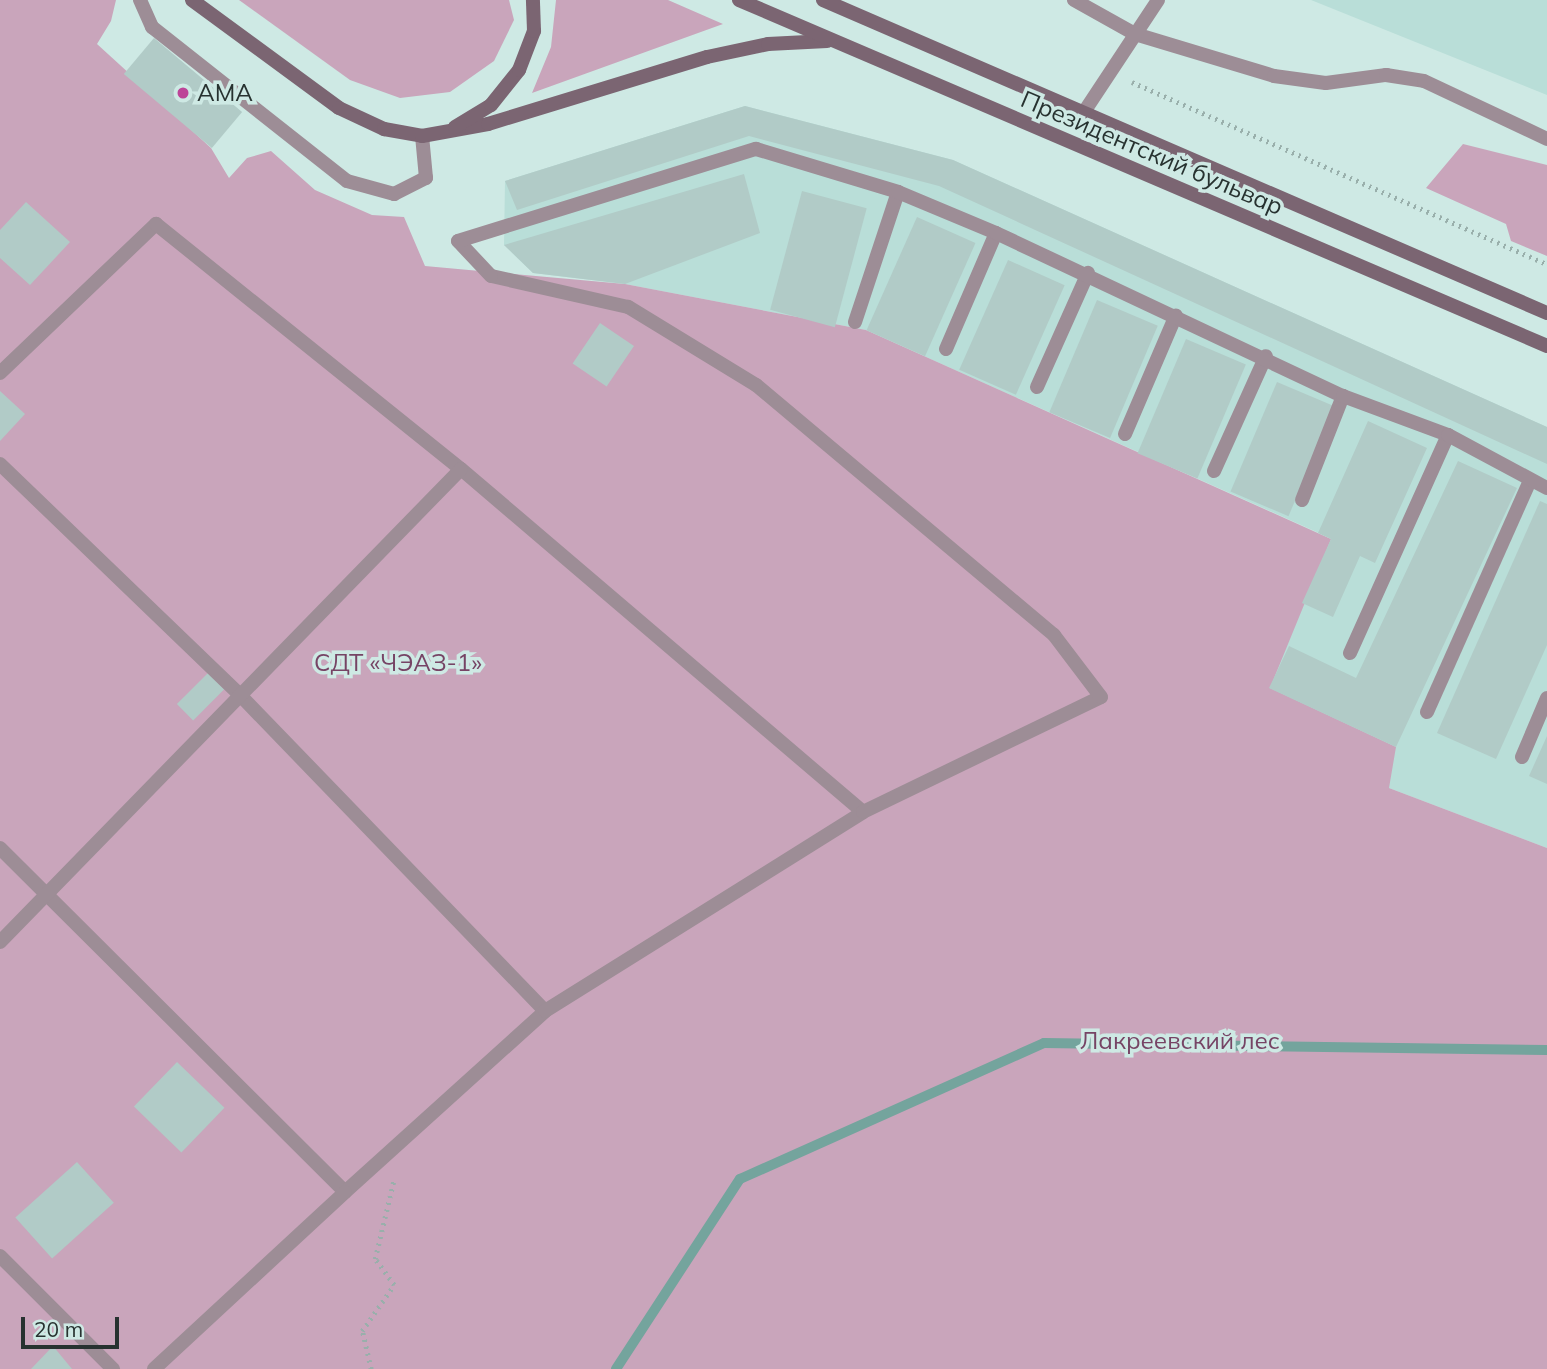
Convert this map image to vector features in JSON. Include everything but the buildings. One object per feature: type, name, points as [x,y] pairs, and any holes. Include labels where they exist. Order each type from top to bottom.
[{"type":"main road","points":[[192,0],[339,108],[384,129],[422,136],[447,133],[707,57],[768,44],[832,41]]},
{"type":"main road","points":[[447,133],[491,105],[519,70],[534,31],[533,0]]},
{"type":"main road","name":"Президентский бульвар","points":[[739,0],[1547,346]]},
{"type":"main road","name":"Президентский бульвар","points":[[824,0],[1547,313]]},
{"type":"lane","points":[[140,0],[152,27],[347,181],[394,194],[426,178],[422,136]]},
{"type":"lane","points":[[1074,0],[1135,34],[1274,76],[1326,83],[1385,75],[1424,81],[1547,139]]},
{"type":"lane","points":[[1084,112],[1158,0]]},
{"type":"lane","points":[[154,1369],[545,1011],[863,812],[1101,697],[1054,635],[757,385],[628,307],[491,276],[458,241],[756,149],[898,192],[996,233],[1266,356],[1343,396],[1448,435],[1547,488]]},
{"type":"lane","points":[[855,321],[898,192]]},
{"type":"lane","points":[[0,373],[156,224],[461,469],[863,812]]},
{"type":"lane","points":[[946,349],[996,233]]},
{"type":"lane","points":[[1037,387],[1088,273]]},
{"type":"lane","points":[[1125,434],[1176,315]]},
{"type":"lane","points":[[1214,471],[1266,356]]},
{"type":"lane","points":[[1301,500],[1343,396]]},
{"type":"lane","points":[[1350,653],[1448,435]]},
{"type":"lane","points":[[0,464],[240,695],[545,1011]]},
{"type":"lane","points":[[0,942],[45,892],[461,469]]},
{"type":"lane","points":[[1427,712],[1530,481]]},
{"type":"lane","points":[[1522,757],[1547,698]]},
{"type":"lane","points":[[0,848],[345,1192]]},
{"type":"lane","points":[[0,1256],[113,1369]]},
{"type":"path","points":[[1132,82],[1547,264]]},
{"type":"path","points":[[371,1369],[362,1331],[394,1285],[375,1259],[404,1138]]},
{"type":"shaded area","points":[[1311,0],[1547,0],[1547,95]]},
{"type":"shaded area","points":[[745,106],[953,160],[1547,427],[1547,848],[1389,788],[1269,688],[1330,538],[866,330],[625,284],[533,273],[504,245],[505,181]]},
{"type":"green space","points":[[0,0],[116,0],[111,21],[97,44],[211,148],[229,178],[247,158],[271,151],[315,190],[372,215],[404,217],[425,266],[625,284],[866,330],[1331,539],[1270,688],[1396,747],[1389,788],[1547,848],[1547,1369],[0,1369]]},
{"type":"green space","points":[[239,0],[509,0],[514,20],[494,61],[450,92],[400,98],[350,80]]},
{"type":"green space","points":[[556,0],[668,0],[723,24],[532,93],[551,47]]},
{"type":"green space","points":[[1463,144],[1547,165],[1547,256],[1511,241],[1506,224],[1426,188]]},
{"type":"waterway","points":[[616,1369],[740,1179],[1044,1043],[1547,1050]]},
{"type":"place","name":"АМА","points":[[183,93]]},
{"type":"park label","name":"СДТ «ЧЭАЗ-1»","points":[[398,663]]},
{"type":"park label","name":"Лакреевский лес","points":[[1180,1041]]}]
